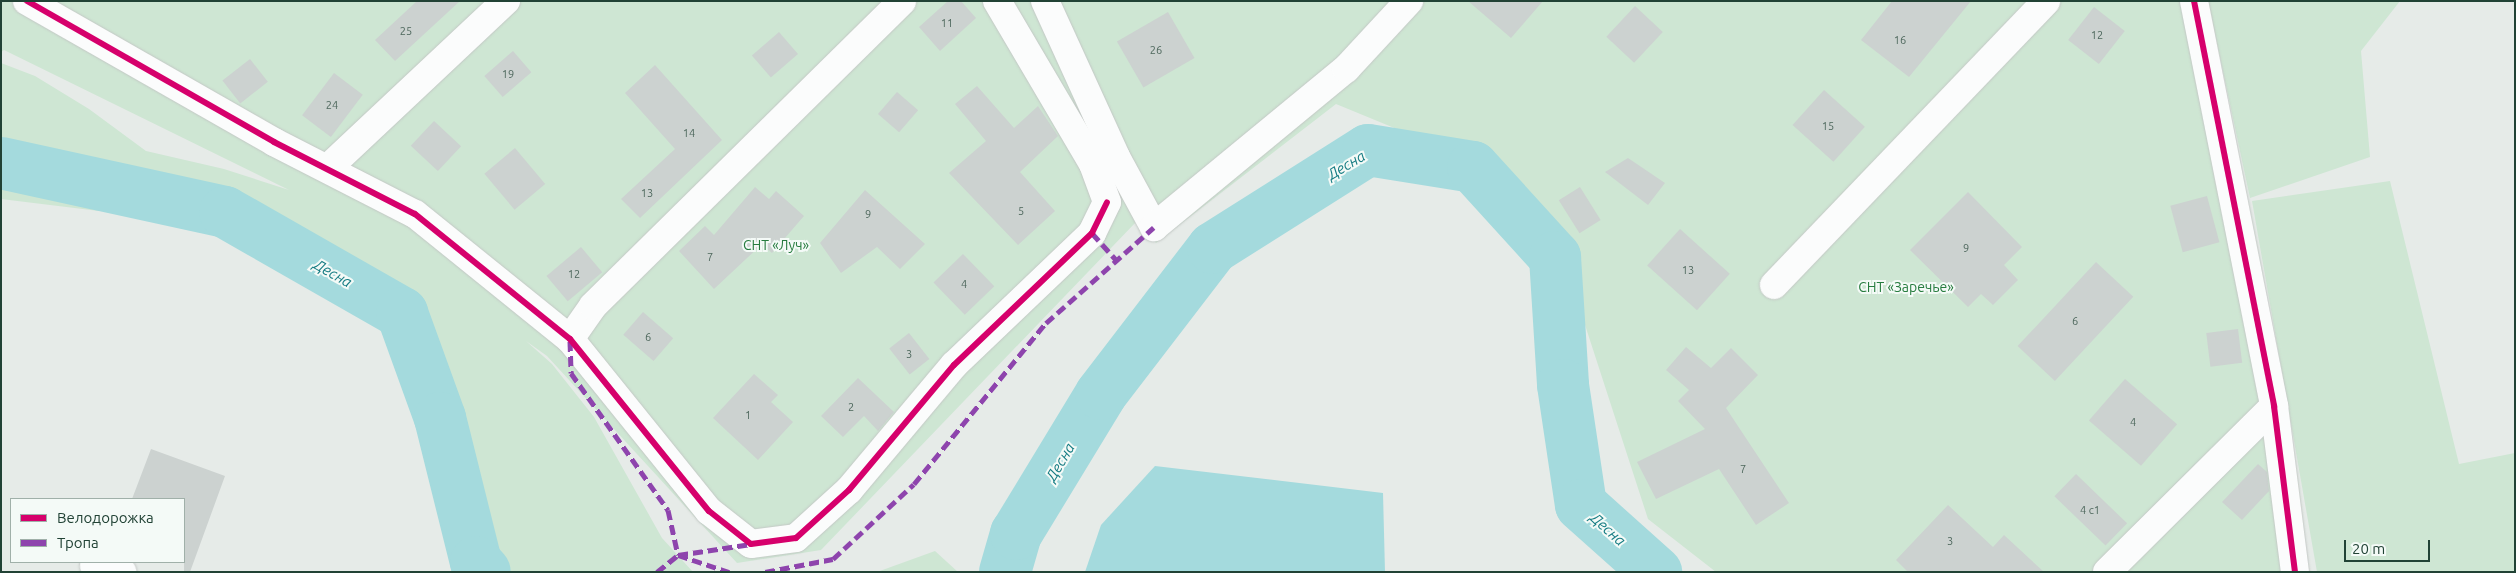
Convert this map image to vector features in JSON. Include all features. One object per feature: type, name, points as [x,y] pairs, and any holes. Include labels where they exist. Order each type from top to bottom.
[{"type":"street","points":[[328,167],[506,1]]},
{"type":"street","points":[[570,339],[593,306],[902,1]]},
{"type":"street","points":[[33,2],[274,142],[328,167],[415,214],[570,339],[709,511],[751,544],[796,538],[849,490],[954,365],[1092,233],[1107,202],[1093,164],[997,1]]},
{"type":"street","points":[[1045,1],[1116,157],[1154,227],[1346,69],[1409,1]]},
{"type":"street","points":[[1774,285],[2046,1]]},
{"type":"street","points":[[2194,1],[2274,406],[2295,572]]},
{"type":"street","points":[[2107,572],[2274,406]]},
{"type":"street","points":[[94,566],[122,572]]},
{"type":"green space","points":[[1,1],[2202,1],[2302,572],[1716,572],[1648,519],[1562,254],[1477,162],[1336,104],[1156,243],[1136,222],[821,550],[737,563],[547,356],[526,341],[552,364],[594,417],[662,538],[693,572],[507,572],[476,537],[449,401],[369,282],[293,239],[214,203],[99,211],[1,199],[1,63],[35,76],[89,109],[146,151],[224,169],[289,190],[4,50],[1,52]]},
{"type":"green space","points":[[2208,1],[2400,1],[2361,51],[2370,157],[2250,198]]},
{"type":"green space","points":[[2390,181],[2459,464],[2515,453],[2515,572],[2317,572],[2252,201]]},
{"type":"green space","points":[[935,551],[958,572],[877,572]]},
{"type":"water","points":[[1155,466],[1383,493],[1385,572],[1085,572],[1101,525]]},
{"type":"building","points":[[417,1],[460,1],[395,61],[375,40]]},
{"type":"building","points":[[948,1],[961,1],[976,18],[940,51],[919,27]]},
{"type":"building","points":[[1468,1],[1543,1],[1511,38]]},
{"type":"building","points":[[1892,1],[1971,1],[1909,77],[1861,40]]},
{"type":"building","points":[[1635,6],[1663,32],[1634,63],[1606,37]]},
{"type":"building","points":[[2094,7],[2125,31],[2099,64],[2068,40]]},
{"type":"building","points":[[1168,12],[1194,58],[1143,87],[1117,42]]},
{"type":"building","points":[[779,32],[798,54],[771,78],[752,56]]},
{"type":"building","points":[[513,51],[531,72],[503,97],[484,76]]},
{"type":"building","points":[[250,59],[268,82],[240,103],[222,81]]},
{"type":"building","points":[[655,65],[722,140],[640,218],[621,199],[675,149],[625,93]]},
{"type":"building","points":[[334,73],[363,95],[331,137],[302,115]]},
{"type":"building","points":[[977,86],[1014,128],[1038,106],[1058,136],[1020,172],[1055,211],[1018,245],[949,173],[986,141],[955,104]]},
{"type":"building","points":[[1824,90],[1865,127],[1833,162],[1793,125]]},
{"type":"building","points":[[897,92],[918,110],[899,132],[878,114]]},
{"type":"building","points":[[434,121],[461,146],[438,171],[411,146]]},
{"type":"building","points":[[515,148],[545,184],[515,210],[484,174]]},
{"type":"building","points":[[1628,158],[1665,183],[1648,205],[1605,172]]},
{"type":"building","points":[[755,187],[769,199],[776,191],[804,216],[772,253],[762,244],[714,289],[679,251],[705,226],[714,235]]},
{"type":"building","points":[[1580,187],[1601,220],[1579,233],[1559,200]]},
{"type":"building","points":[[865,190],[925,244],[900,269],[877,247],[841,273],[820,243]]},
{"type":"building","points":[[1968,192],[2022,247],[2004,265],[2018,280],[1993,305],[1981,294],[1968,307],[1910,250]]},
{"type":"building","points":[[2207,196],[2219,242],[2183,252],[2170,206]]},
{"type":"building","points":[[1680,229],[1730,274],[1697,310],[1647,265]]},
{"type":"building","points":[[581,247],[602,272],[568,301],[547,276]]},
{"type":"building","points":[[963,254],[994,286],[965,315],[934,282]]},
{"type":"building","points":[[2096,262],[2133,297],[2055,381],[2018,346]]},
{"type":"building","points":[[643,312],[673,338],[654,361],[623,335]]},
{"type":"building","points":[[2238,329],[2242,363],[2210,367],[2206,333]]},
{"type":"building","points":[[909,333],[929,359],[910,374],[889,348]]},
{"type":"building","points":[[1686,347],[1711,368],[1731,348],[1758,375],[1726,408],[1789,503],[1756,525],[1719,469],[1656,499],[1637,462],[1705,429],[1678,401],[1689,390],[1666,370]]},
{"type":"building","points":[[754,374],[778,395],[771,402],[793,422],[758,460],[713,418]]},
{"type":"building","points":[[858,378],[894,412],[878,431],[864,416],[843,437],[821,416]]},
{"type":"building","points":[[2125,379],[2177,424],[2141,466],[2089,421]]},
{"type":"building","points":[[151,449],[225,476],[190,572],[184,572],[185,498],[132,498]]},
{"type":"building","points":[[2258,464],[2267,472],[2269,491],[2242,520],[2222,502]]},
{"type":"building","points":[[2076,474],[2127,523],[2106,546],[2054,496]]},
{"type":"building","points":[[1948,505],[1993,547],[2004,535],[2044,572],[1908,572],[1896,560]]},
{"type":"waterway","name":"Десна","points":[[1005,572],[1016,534],[1101,394],[1213,248],[1368,150],[1473,167],[1555,257],[1563,385],[1581,505],[1656,572]]},
{"type":"waterway","name":"Десна","points":[[1,163],[225,212],[402,313],[440,418],[476,562],[485,572]]},
{"type":"marked path","points":[[765,572],[833,559],[914,484],[1046,323],[1154,227]]},
{"type":"marked path","points":[[1092,233],[1117,261]]},
{"type":"marked path","points":[[570,341],[571,373],[668,510],[678,555],[751,544]]},
{"type":"marked path","points":[[657,572],[678,555],[729,572]]},
{"type":"cycle path","points":[[27,1],[274,142],[415,214],[570,339],[709,511],[751,544],[796,538],[849,490],[954,365],[1092,233],[1107,202]]},
{"type":"cycle path","points":[[2194,1],[2274,406],[2295,572]]},
{"type":"park label","name":"СНТ «Луч»","points":[[776,245]]},
{"type":"park label","name":"СНТ «Заречье»","points":[[1906,287]]}]
